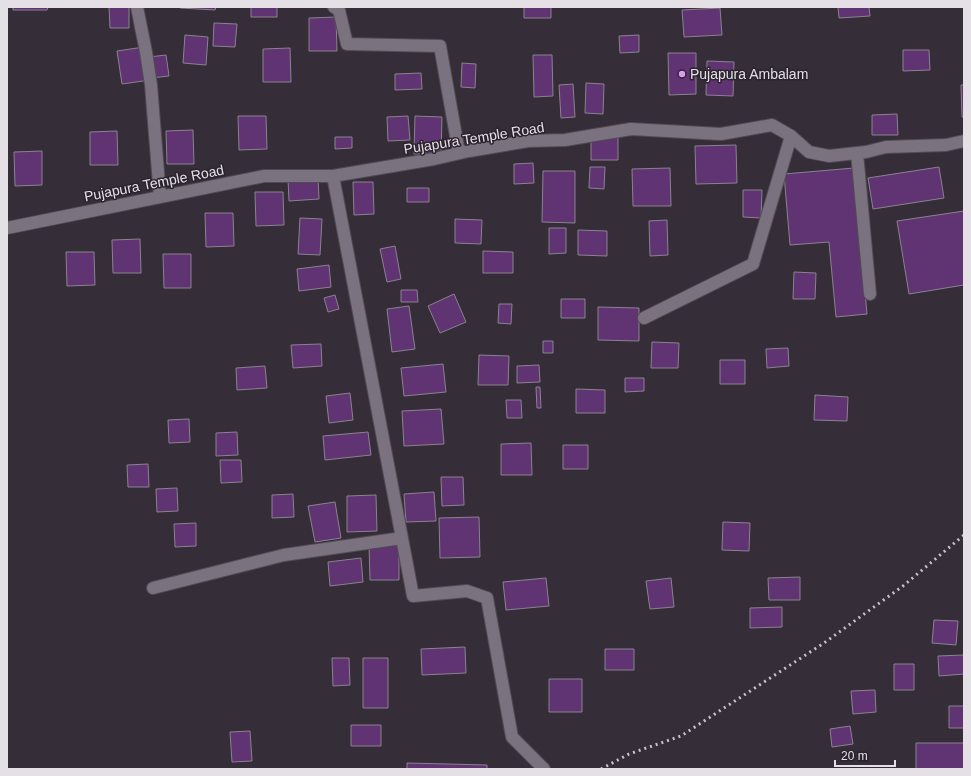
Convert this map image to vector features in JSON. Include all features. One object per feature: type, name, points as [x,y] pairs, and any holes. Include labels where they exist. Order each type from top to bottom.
[{"type":"street","points":[[137,7],[151,85],[160,197]]},
{"type":"street","points":[[334,7],[339,10],[347,44],[440,46],[459,153]]},
{"type":"street","name":"Pujapura Temple Road","points":[[7,228],[264,176],[333,176],[528,141],[565,140],[631,129],[721,134],[772,125],[791,136],[809,152],[829,156],[857,153],[886,147],[946,145],[964,141]]},
{"type":"street","points":[[644,318],[753,264],[791,136]]},
{"type":"street","points":[[857,153],[870,294]]},
{"type":"street","points":[[333,176],[413,596],[467,591],[487,598],[512,737],[544,769]]},
{"type":"street","points":[[153,588],[284,555],[402,538]]},
{"type":"building","points":[[13,7],[48,7],[47,10],[13,10]]},
{"type":"building","points":[[109,7],[129,7],[129,28],[110,28]]},
{"type":"building","points":[[180,7],[216,7],[215,10]]},
{"type":"building","points":[[251,7],[277,7],[277,17],[251,17]]},
{"type":"building","points":[[524,7],[551,7],[551,18],[524,18]]},
{"type":"building","points":[[838,7],[869,7],[870,16],[839,18]]},
{"type":"building","points":[[720,8],[722,35],[684,37],[682,10]]},
{"type":"building","points":[[336,17],[337,51],[309,51],[309,18]]},
{"type":"building","points":[[214,23],[237,24],[235,47],[213,46]]},
{"type":"building","points":[[185,35],[208,37],[206,65],[183,63]]},
{"type":"building","points":[[639,35],[639,52],[620,53],[619,36]]},
{"type":"building","points":[[144,47],[150,80],[122,84],[117,51]]},
{"type":"building","points":[[290,48],[291,82],[263,82],[263,49]]},
{"type":"building","points":[[903,50],[929,50],[930,70],[903,71]]},
{"type":"building","name":"Pujapura Ambalam","points":[[668,53],[696,53],[696,94],[669,95]]},
{"type":"building","points":[[166,55],[169,76],[151,78],[149,57]]},
{"type":"building","points":[[533,55],[552,55],[553,96],[534,97]]},
{"type":"building","points":[[707,61],[734,62],[733,96],[706,95]]},
{"type":"building","points":[[462,63],[476,64],[475,88],[461,87]]},
{"type":"building","points":[[421,73],[422,89],[395,90],[395,74]]},
{"type":"building","points":[[586,83],[604,84],[603,114],[585,113]]},
{"type":"building","points":[[573,84],[575,117],[561,118],[559,85]]},
{"type":"building","points":[[961,85],[964,85],[964,117],[962,117]]},
{"type":"building","points":[[897,114],[898,135],[872,135],[872,115]]},
{"type":"building","points":[[238,116],[266,116],[267,149],[239,150]]},
{"type":"building","points":[[408,116],[410,140],[388,141],[387,117]]},
{"type":"building","points":[[415,116],[442,117],[441,154],[414,154]]},
{"type":"building","points":[[193,130],[194,164],[167,164],[166,131]]},
{"type":"building","points":[[117,131],[118,165],[90,165],[90,132]]},
{"type":"building","points":[[335,137],[352,137],[352,148],[335,149]]},
{"type":"building","points":[[591,137],[618,137],[618,160],[591,160]]},
{"type":"building","points":[[736,145],[737,183],[696,184],[695,146]]},
{"type":"building","points":[[42,151],[42,185],[15,186],[14,152]]},
{"type":"building","points":[[533,163],[534,183],[514,184],[514,164]]},
{"type":"building","points":[[590,167],[605,167],[604,189],[589,188]]},
{"type":"building","points":[[939,167],[944,198],[873,209],[868,178]]},
{"type":"building","points":[[670,168],[671,206],[633,206],[632,169]]},
{"type":"building","points":[[854,168],[867,314],[836,317],[829,242],[790,245],[784,174]]},
{"type":"building","points":[[543,171],[575,171],[575,223],[542,222]]},
{"type":"building","points":[[318,177],[319,199],[289,201],[288,179]]},
{"type":"building","points":[[353,182],[373,182],[374,214],[354,215]]},
{"type":"building","points":[[407,188],[429,188],[429,202],[407,202]]},
{"type":"building","points":[[743,190],[762,190],[761,218],[743,217]]},
{"type":"building","points":[[255,192],[283,192],[284,225],[256,226]]},
{"type":"building","points":[[964,211],[964,285],[909,294],[897,221]]},
{"type":"building","points":[[205,213],[233,213],[234,246],[206,247]]},
{"type":"building","points":[[300,218],[322,219],[320,255],[298,254]]},
{"type":"building","points":[[455,219],[482,220],[481,244],[455,243]]},
{"type":"building","points":[[667,220],[668,255],[650,256],[649,221]]},
{"type":"building","points":[[549,228],[566,228],[566,253],[549,254]]},
{"type":"building","points":[[578,230],[607,231],[607,256],[578,255]]},
{"type":"building","points":[[140,239],[141,273],[113,273],[112,240]]},
{"type":"building","points":[[395,246],[401,279],[387,282],[380,249]]},
{"type":"building","points":[[483,251],[513,252],[513,273],[483,273]]},
{"type":"building","points":[[66,252],[94,252],[95,285],[67,286]]},
{"type":"building","points":[[163,254],[191,254],[191,288],[164,288]]},
{"type":"building","points":[[329,265],[331,287],[299,291],[297,269]]},
{"type":"building","points":[[794,272],[816,273],[815,299],[793,299]]},
{"type":"building","points":[[401,290],[417,290],[418,302],[401,302]]},
{"type":"building","points":[[454,294],[466,322],[440,333],[428,306]]},
{"type":"building","points":[[335,295],[339,309],[328,312],[324,298]]},
{"type":"building","points":[[561,299],[585,299],[585,318],[561,318]]},
{"type":"building","points":[[499,304],[512,304],[511,324],[498,323]]},
{"type":"building","points":[[409,306],[415,349],[392,352],[387,309]]},
{"type":"building","points":[[598,307],[639,308],[639,341],[598,340]]},
{"type":"building","points":[[543,341],[553,341],[553,353],[543,353]]},
{"type":"building","points":[[652,342],[679,343],[678,368],[651,368]]},
{"type":"building","points":[[321,344],[322,366],[293,368],[291,345]]},
{"type":"building","points":[[788,348],[789,366],[767,368],[766,349]]},
{"type":"building","points":[[479,355],[509,356],[508,385],[478,385]]},
{"type":"building","points":[[720,360],[745,360],[745,384],[720,384]]},
{"type":"building","points":[[443,364],[446,392],[404,396],[401,368]]},
{"type":"building","points":[[539,365],[540,382],[517,383],[517,366]]},
{"type":"building","points":[[265,366],[267,388],[237,390],[236,368]]},
{"type":"building","points":[[625,378],[644,378],[644,391],[625,392]]},
{"type":"building","points":[[536,387],[540,387],[541,408],[537,408]]},
{"type":"building","points":[[576,389],[605,390],[605,413],[576,413]]},
{"type":"building","points":[[350,393],[353,420],[329,423],[326,396]]},
{"type":"building","points":[[815,395],[848,397],[847,421],[814,420]]},
{"type":"building","points":[[506,400],[521,400],[522,418],[507,418]]},
{"type":"building","points":[[441,409],[444,444],[404,446],[402,411]]},
{"type":"building","points":[[189,419],[190,442],[169,443],[168,420]]},
{"type":"building","points":[[237,432],[238,455],[216,456],[216,433]]},
{"type":"building","points":[[368,432],[371,455],[325,460],[323,436]]},
{"type":"building","points":[[531,443],[532,475],[501,475],[501,444]]},
{"type":"building","points":[[563,445],[588,445],[588,469],[563,469]]},
{"type":"building","points":[[220,460],[241,460],[242,482],[221,483]]},
{"type":"building","points":[[148,464],[149,487],[128,487],[127,465]]},
{"type":"building","points":[[441,477],[463,477],[464,505],[442,506]]},
{"type":"building","points":[[177,488],[178,511],[157,512],[156,489]]},
{"type":"building","points":[[434,492],[436,521],[406,522],[404,494]]},
{"type":"building","points":[[293,494],[294,517],[272,518],[272,495]]},
{"type":"building","points":[[376,495],[377,531],[347,532],[347,496]]},
{"type":"building","points":[[335,502],[341,538],[315,542],[308,506]]},
{"type":"building","points":[[479,517],[480,557],[440,558],[439,518]]},
{"type":"building","points":[[723,522],[750,523],[749,551],[722,550]]},
{"type":"building","points":[[196,523],[196,546],[175,547],[174,524]]},
{"type":"building","points":[[399,544],[399,580],[370,580],[369,545]]},
{"type":"building","points":[[361,558],[363,582],[330,586],[328,562]]},
{"type":"building","points":[[800,577],[800,600],[769,600],[768,578]]},
{"type":"building","points":[[546,578],[549,606],[506,610],[503,582]]},
{"type":"building","points":[[671,578],[674,607],[650,609],[646,581]]},
{"type":"building","points":[[782,607],[782,627],[750,628],[750,608]]},
{"type":"building","points":[[934,620],[958,621],[956,645],[932,643]]},
{"type":"building","points":[[465,647],[466,673],[422,675],[421,649]]},
{"type":"building","points":[[605,649],[634,649],[634,670],[605,670]]},
{"type":"building","points":[[964,655],[964,674],[939,676],[938,656]]},
{"type":"building","points":[[332,658],[349,658],[350,685],[333,686]]},
{"type":"building","points":[[363,658],[388,658],[388,708],[363,708]]},
{"type":"building","points":[[894,664],[914,664],[914,690],[894,690]]},
{"type":"building","points":[[549,679],[582,679],[582,712],[549,712]]},
{"type":"building","points":[[875,690],[876,712],[853,714],[851,691]]},
{"type":"building","points":[[949,706],[964,706],[964,728],[949,728]]},
{"type":"building","points":[[351,725],[381,725],[381,746],[351,746]]},
{"type":"building","points":[[850,726],[853,744],[832,747],[830,729]]},
{"type":"building","points":[[250,731],[252,761],[232,762],[230,732]]},
{"type":"building","points":[[916,743],[964,743],[964,769],[916,769]]},
{"type":"building","points":[[407,763],[487,765],[487,769],[407,769]]},
{"type":"railway","points":[[601,769],[629,754],[681,736],[824,643],[903,586],[964,535]]},
{"type":"place","name":"Pujapura Ambalam","points":[[682,74]]}]
